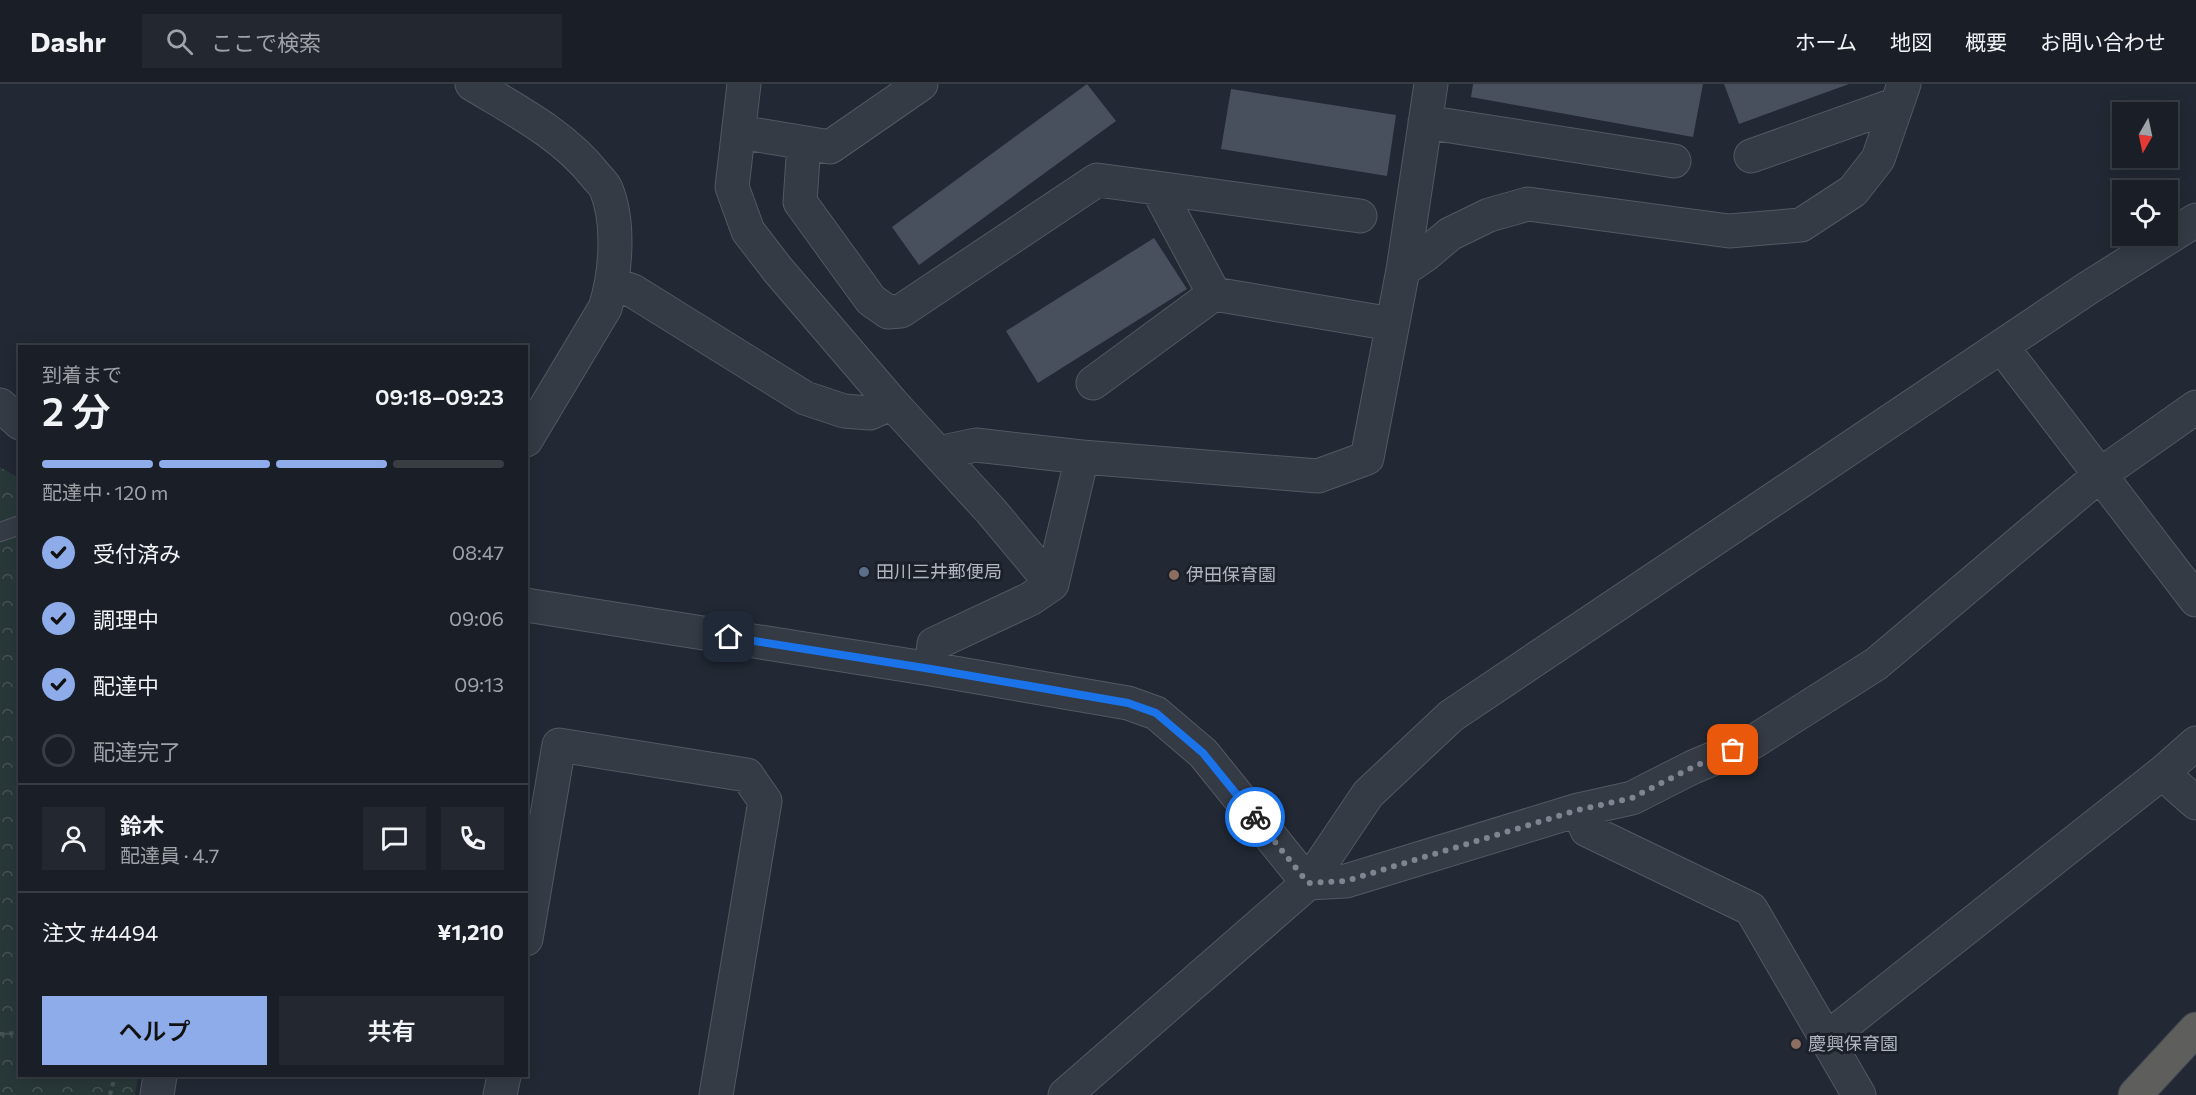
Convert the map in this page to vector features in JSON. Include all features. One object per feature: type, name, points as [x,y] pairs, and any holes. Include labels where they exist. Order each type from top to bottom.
[{"type":"highway","points":[[2135,1095],[2196,1029]]},
{"type":"street","points":[[472,84],[536,123],[584,161],[606,189],[613,221],[615,257],[613,284],[605,308],[528,437]]},
{"type":"street","points":[[744,84],[732,187],[748,231],[778,270],[892,403],[991,511],[1052,584]]},
{"type":"street","points":[[738,132],[830,147],[921,84]]},
{"type":"street","points":[[938,453],[976,446],[1318,476],[1367,458],[1403,270],[1431,84]]},
{"type":"street","points":[[1403,270],[1450,234],[1489,215],[1528,204],[1729,231],[1802,225],[1853,191],[1878,159],[1901,94]]},
{"type":"street","points":[[1751,156],[1901,94]]},
{"type":"street","points":[[1425,122],[1674,161]]},
{"type":"street","points":[[804,143],[800,202],[871,300],[888,312],[901,311],[1097,180],[1360,216]]},
{"type":"street","points":[[1157,188],[1214,294]]},
{"type":"street","points":[[1065,1095],[1308,883],[1368,794],[1451,716],[2088,288],[2196,220]]},
{"type":"street","points":[[613,284],[633,291],[805,398],[844,411],[870,413],[892,403]]},
{"type":"street","points":[[1093,383],[1214,294],[1392,324]]},
{"type":"street","points":[[2002,347],[2196,600]]},
{"type":"street","points":[[0,405],[18,421]]},
{"type":"street","points":[[1308,883],[1346,881],[1578,810],[1632,798],[1693,767],[1753,742],[1876,663],[2101,474],[2196,407]]},
{"type":"street","points":[[931,669],[934,644],[1030,599],[1052,584],[1082,457]]},
{"type":"street","points":[[528,605],[931,669],[1128,703],[1156,713],[1203,753],[1308,883]]},
{"type":"street","points":[[1826,1039],[2162,773],[2196,743]]},
{"type":"street","points":[[528,927],[559,745],[747,775],[765,801],[716,1095]]},
{"type":"street","points":[[2162,773],[2196,803]]},
{"type":"street","points":[[1578,810],[1587,830],[1751,909],[1859,1095]]},
{"type":"street","points":[[157,1095],[160,1077]]},
{"type":"street","points":[[500,1095],[504,1077]]},
{"type":"lane","points":[[0,532],[18,526]]},
{"type":"path","points":[[0,1034],[18,1032]]},
{"type":"path","points":[[110,1095],[115,1077]]},
{"type":"green space","points":[[0,467],[18,478],[18,1077],[138,1077],[135,1095],[0,1095]]},
{"type":"building","points":[[1087,84],[1116,121],[919,265],[892,227]]},
{"type":"building","points":[[1473,84],[1703,84],[1693,137],[1471,97]]},
{"type":"building","points":[[1724,84],[1849,84],[1739,124]]},
{"type":"building","points":[[1231,89],[1396,115],[1387,176],[1221,149]]},
{"type":"building","points":[[1154,238],[1187,289],[1038,383],[1006,331]]},
{"type":"way so far","points":[[1255,817],[1308,883],[1346,881],[1578,810],[1632,798],[1693,767],[1733,750]]},
{"type":"place","name":"田川三井郵便局","points":[[864,572]]},
{"type":"place","name":"伊田保育園","points":[[1174,575]]},
{"type":"place","name":"慶興保育園","points":[[1796,1044]]},
{"type":"route","points":[[729,637],[1128,703],[1156,713],[1203,753],[1255,817]]}]
